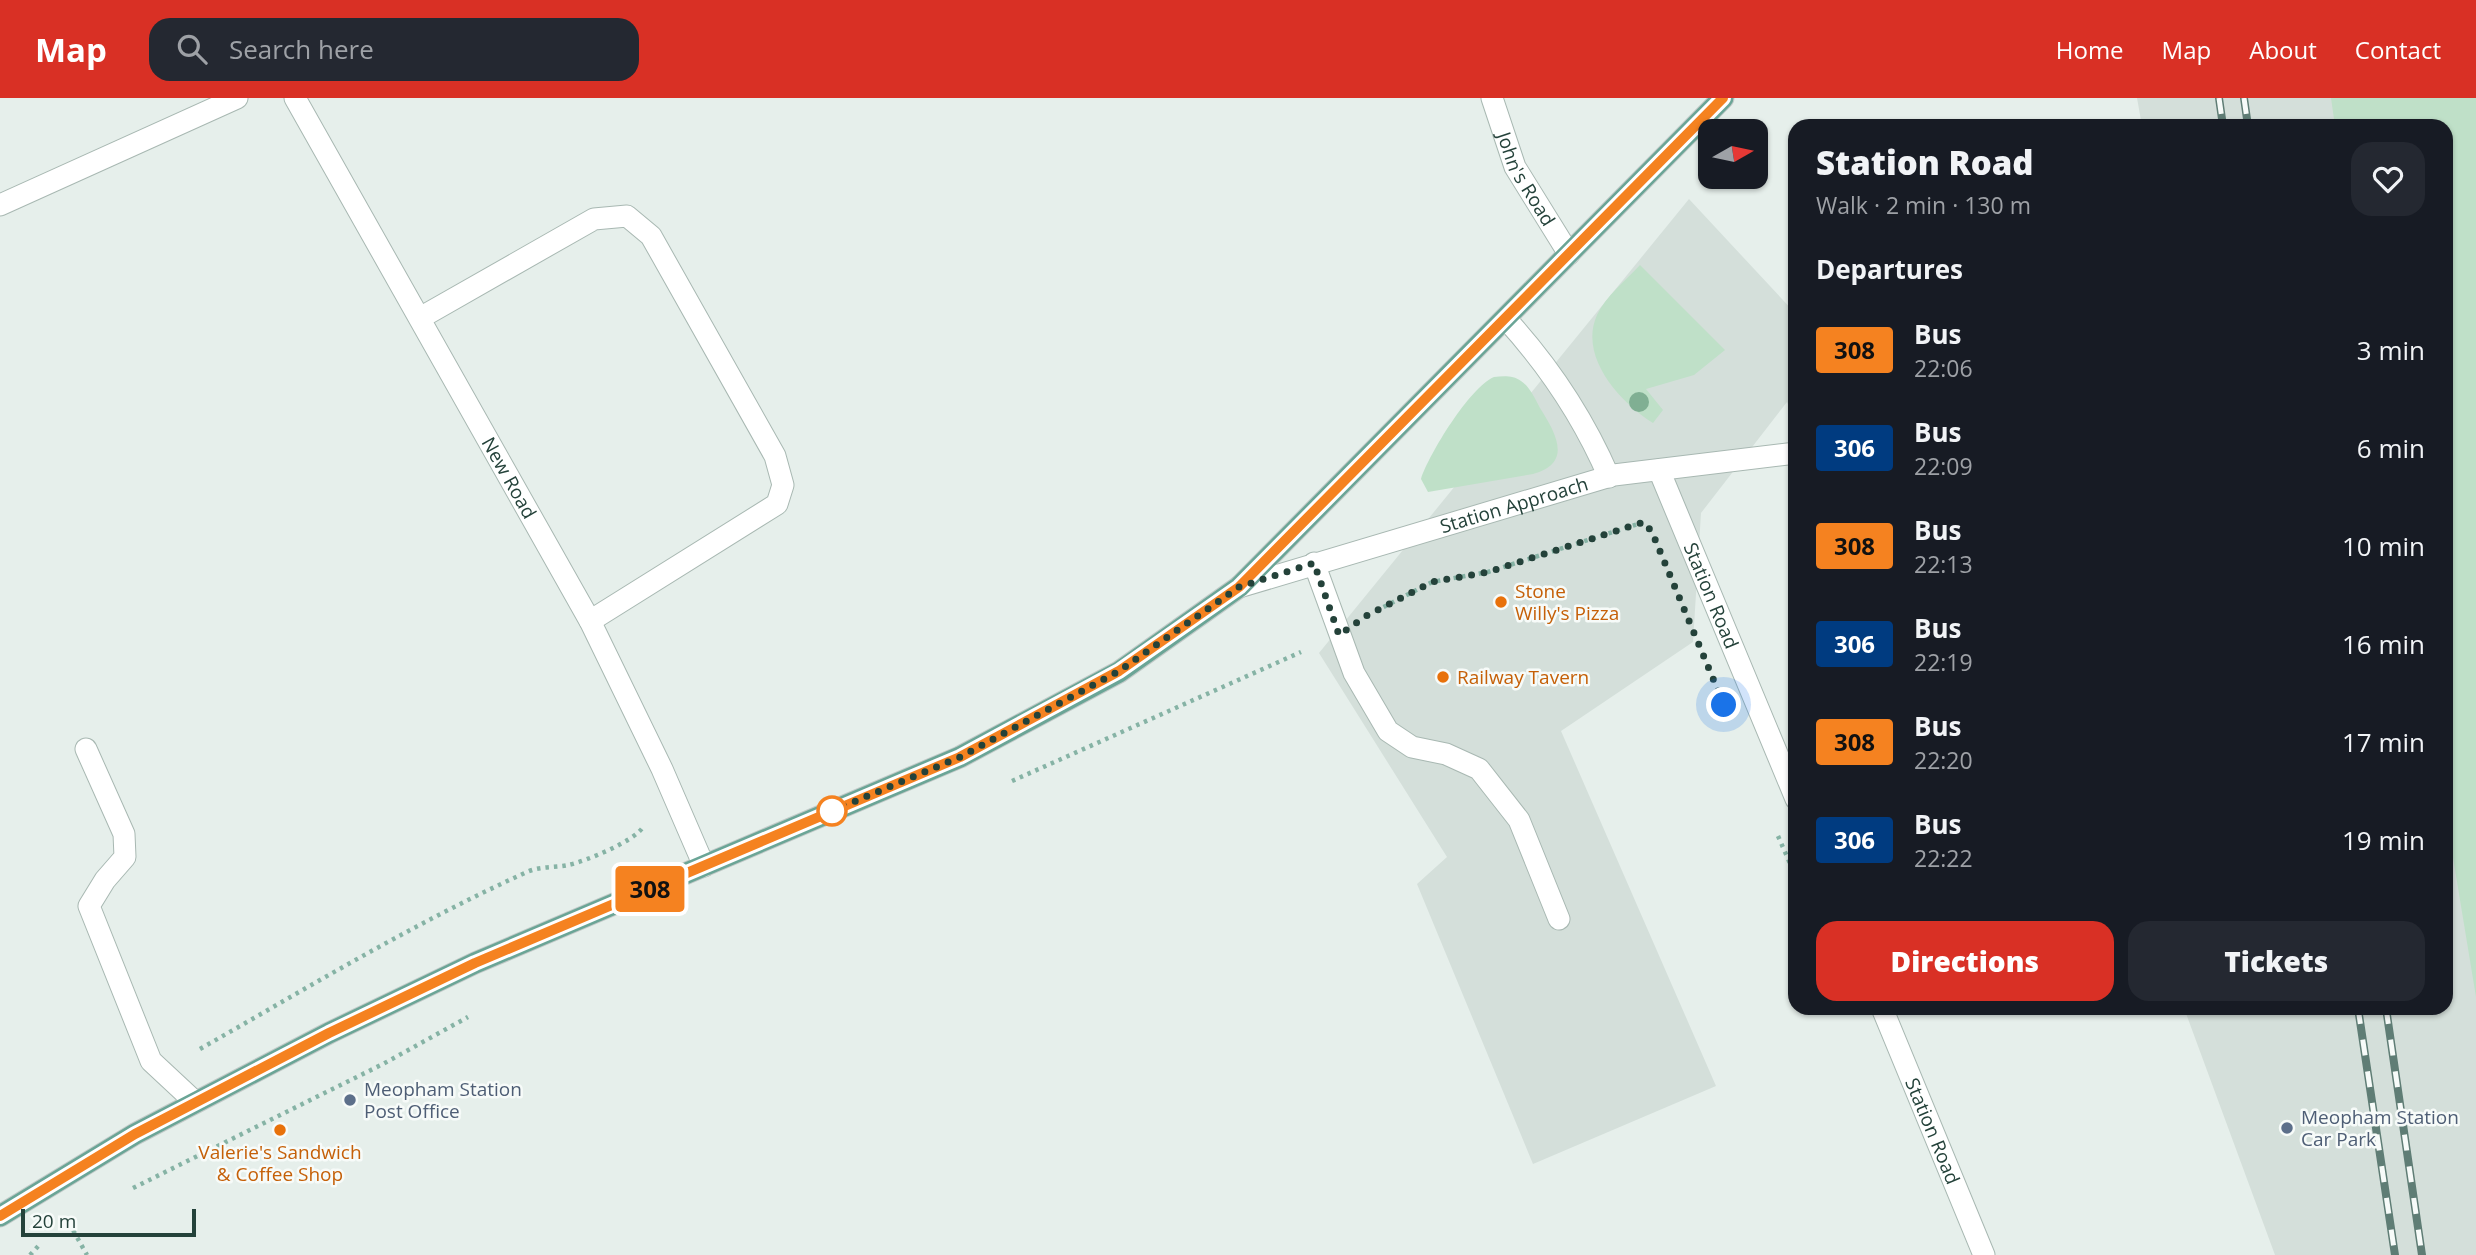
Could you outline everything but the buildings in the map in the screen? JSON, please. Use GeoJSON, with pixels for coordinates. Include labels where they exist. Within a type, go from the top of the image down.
{"type":"FeatureCollection","features":[{"type":"Feature","properties":{"kind":"main road"},"geometry":{"type":"LineString","coordinates":[[0,1216],[71,1172],[195,1102],[329,1033],[475,963],[960,757],[1119,671],[1239,587],[1723,98]]}},
{"type":"Feature","properties":{"kind":"street"},"geometry":{"type":"LineString","coordinates":[[0,205],[237,98]]}},
{"type":"Feature","properties":{"kind":"street","name":"New Road"},"geometry":{"type":"LineString","coordinates":[[295,98],[590,621],[662,769],[704,866]]}},
{"type":"Feature","properties":{"kind":"street","name":"John's Road"},"geometry":{"type":"LineString","coordinates":[[1492,98],[1515,167],[1569,254]]}},
{"type":"Feature","properties":{"kind":"street"},"geometry":{"type":"LineString","coordinates":[[420,318],[594,219],[627,216],[651,236],[775,456],[783,485],[777,504],[590,621]]}},
{"type":"Feature","properties":{"kind":"street"},"geometry":{"type":"LineString","coordinates":[[1506,319],[1541,358],[1591,438],[1609,477]]}},
{"type":"Feature","properties":{"kind":"street","name":"Station Approach"},"geometry":{"type":"LineString","coordinates":[[1239,587],[1609,477],[1788,454]]}},
{"type":"Feature","properties":{"kind":"street","name":"Station Road"},"geometry":{"type":"LineString","coordinates":[[1660,470],[1788,780]]}},
{"type":"Feature","properties":{"kind":"street"},"geometry":{"type":"LineString","coordinates":[[1314,563],[1354,673],[1388,731],[1412,747],[1446,754],[1479,769],[1519,820],[1559,919]]}},
{"type":"Feature","properties":{"kind":"street"},"geometry":{"type":"LineString","coordinates":[[86,749],[124,834],[125,845],[125,857],[105,880],[89,906],[151,1061],[195,1102]]}},
{"type":"Feature","properties":{"kind":"street","name":"Station Road"},"geometry":{"type":"LineString","coordinates":[[1885,1015],[1984,1255]]}},
{"type":"Feature","properties":{"kind":"path"},"geometry":{"type":"LineString","coordinates":[[998,786],[1339,635],[1366,616],[1432,582],[1488,572],[1646,523]]}},
{"type":"Feature","properties":{"kind":"path"},"geometry":{"type":"LineString","coordinates":[[162,1070],[423,923],[535,869],[586,859],[636,836],[646,818]]}},
{"type":"Feature","properties":{"kind":"path"},"geometry":{"type":"LineString","coordinates":[[1774,826],[1788,858]]}},
{"type":"Feature","properties":{"kind":"path"},"geometry":{"type":"LineString","coordinates":[[129,1190],[383,1064],[478,1012]]}},
{"type":"Feature","properties":{"kind":"path"},"geometry":{"type":"LineString","coordinates":[[77,1218],[69,1223],[87,1255]]}},
{"type":"Feature","properties":{"kind":"shaded area"},"geometry":{"type":"Polygon","coordinates":[[[2137,98],[2355,98],[2359,119],[2141,119],[2137,98]]]}},
{"type":"Feature","properties":{"kind":"shaded area"},"geometry":{"type":"Polygon","coordinates":[[[1689,199],[1788,305],[1788,404],[1787,402],[1701,513],[1693,642],[1561,731],[1716,1086],[1533,1164],[1417,884],[1447,857],[1319,653],[1689,199]]]}},
{"type":"Feature","properties":{"kind":"shaded area"},"geometry":{"type":"Polygon","coordinates":[[[2453,560],[2476,669],[2476,1255],[2275,1255],[2187,1015],[2453,1015],[2453,560]]]}},
{"type":"Feature","properties":{"kind":"green space"},"geometry":{"type":"Polygon","coordinates":[[[2331,98],[2476,98],[2476,997],[2453,857],[2453,119],[2334,119],[2331,98]]]}},
{"type":"Feature","properties":{"kind":"green space"},"geometry":{"type":"Polygon","coordinates":[[[1640,265],[1725,350],[1694,375],[1646,389],[1663,410],[1653,423],[1616,391],[1598,362],[1593,347],[1593,331],[1601,308],[1640,265]]]}},
{"type":"Feature","properties":{"kind":"green space"},"geometry":{"type":"Polygon","coordinates":[[[1494,377],[1518,379],[1530,390],[1551,427],[1558,446],[1554,462],[1546,469],[1533,474],[1428,492],[1421,479],[1441,438],[1462,407],[1484,383],[1494,377]]]}},
{"type":"Feature","properties":{"kind":"railway"},"geometry":{"type":"LineString","coordinates":[[2219,98],[2222,119]]}},
{"type":"Feature","properties":{"kind":"railway"},"geometry":{"type":"LineString","coordinates":[[2244,98],[2247,119]]}},
{"type":"Feature","properties":{"kind":"railway"},"geometry":{"type":"LineString","coordinates":[[2359,1015],[2395,1255]]}},
{"type":"Feature","properties":{"kind":"railway"},"geometry":{"type":"LineString","coordinates":[[2387,1015],[2422,1255]]}},
{"type":"Feature","properties":{"kind":"bus line","name":"308"},"geometry":{"type":"LineString","coordinates":[[0,1216],[135,1134],[329,1033],[475,963],[960,757],[1119,671],[1239,587],[1723,98]]}},
{"type":"Feature","properties":{"kind":"place","name":"Stone Willy's Pizza"},"geometry":{"type":"Point","coordinates":[1501,602]}},
{"type":"Feature","properties":{"kind":"place","name":"Railway Tavern"},"geometry":{"type":"Point","coordinates":[1443,677]}},
{"type":"Feature","properties":{"kind":"place","name":"Meopham Station Post Office"},"geometry":{"type":"Point","coordinates":[350,1100]}},
{"type":"Feature","properties":{"kind":"place","name":"Meopham Station Car Park"},"geometry":{"type":"Point","coordinates":[2287,1128]}},
{"type":"Feature","properties":{"kind":"place","name":"Valerie's Sandwich & Coffee Shop"},"geometry":{"type":"Point","coordinates":[280,1130]}},
{"type":"Feature","properties":{"kind":"route"},"geometry":{"type":"LineString","coordinates":[[832,811],[960,757],[1119,671],[1239,587],[1314,563],[1339,635],[1347,632],[1366,616],[1432,582],[1488,572],[1644,522],[1652,532],[1724,705]]}}]}
